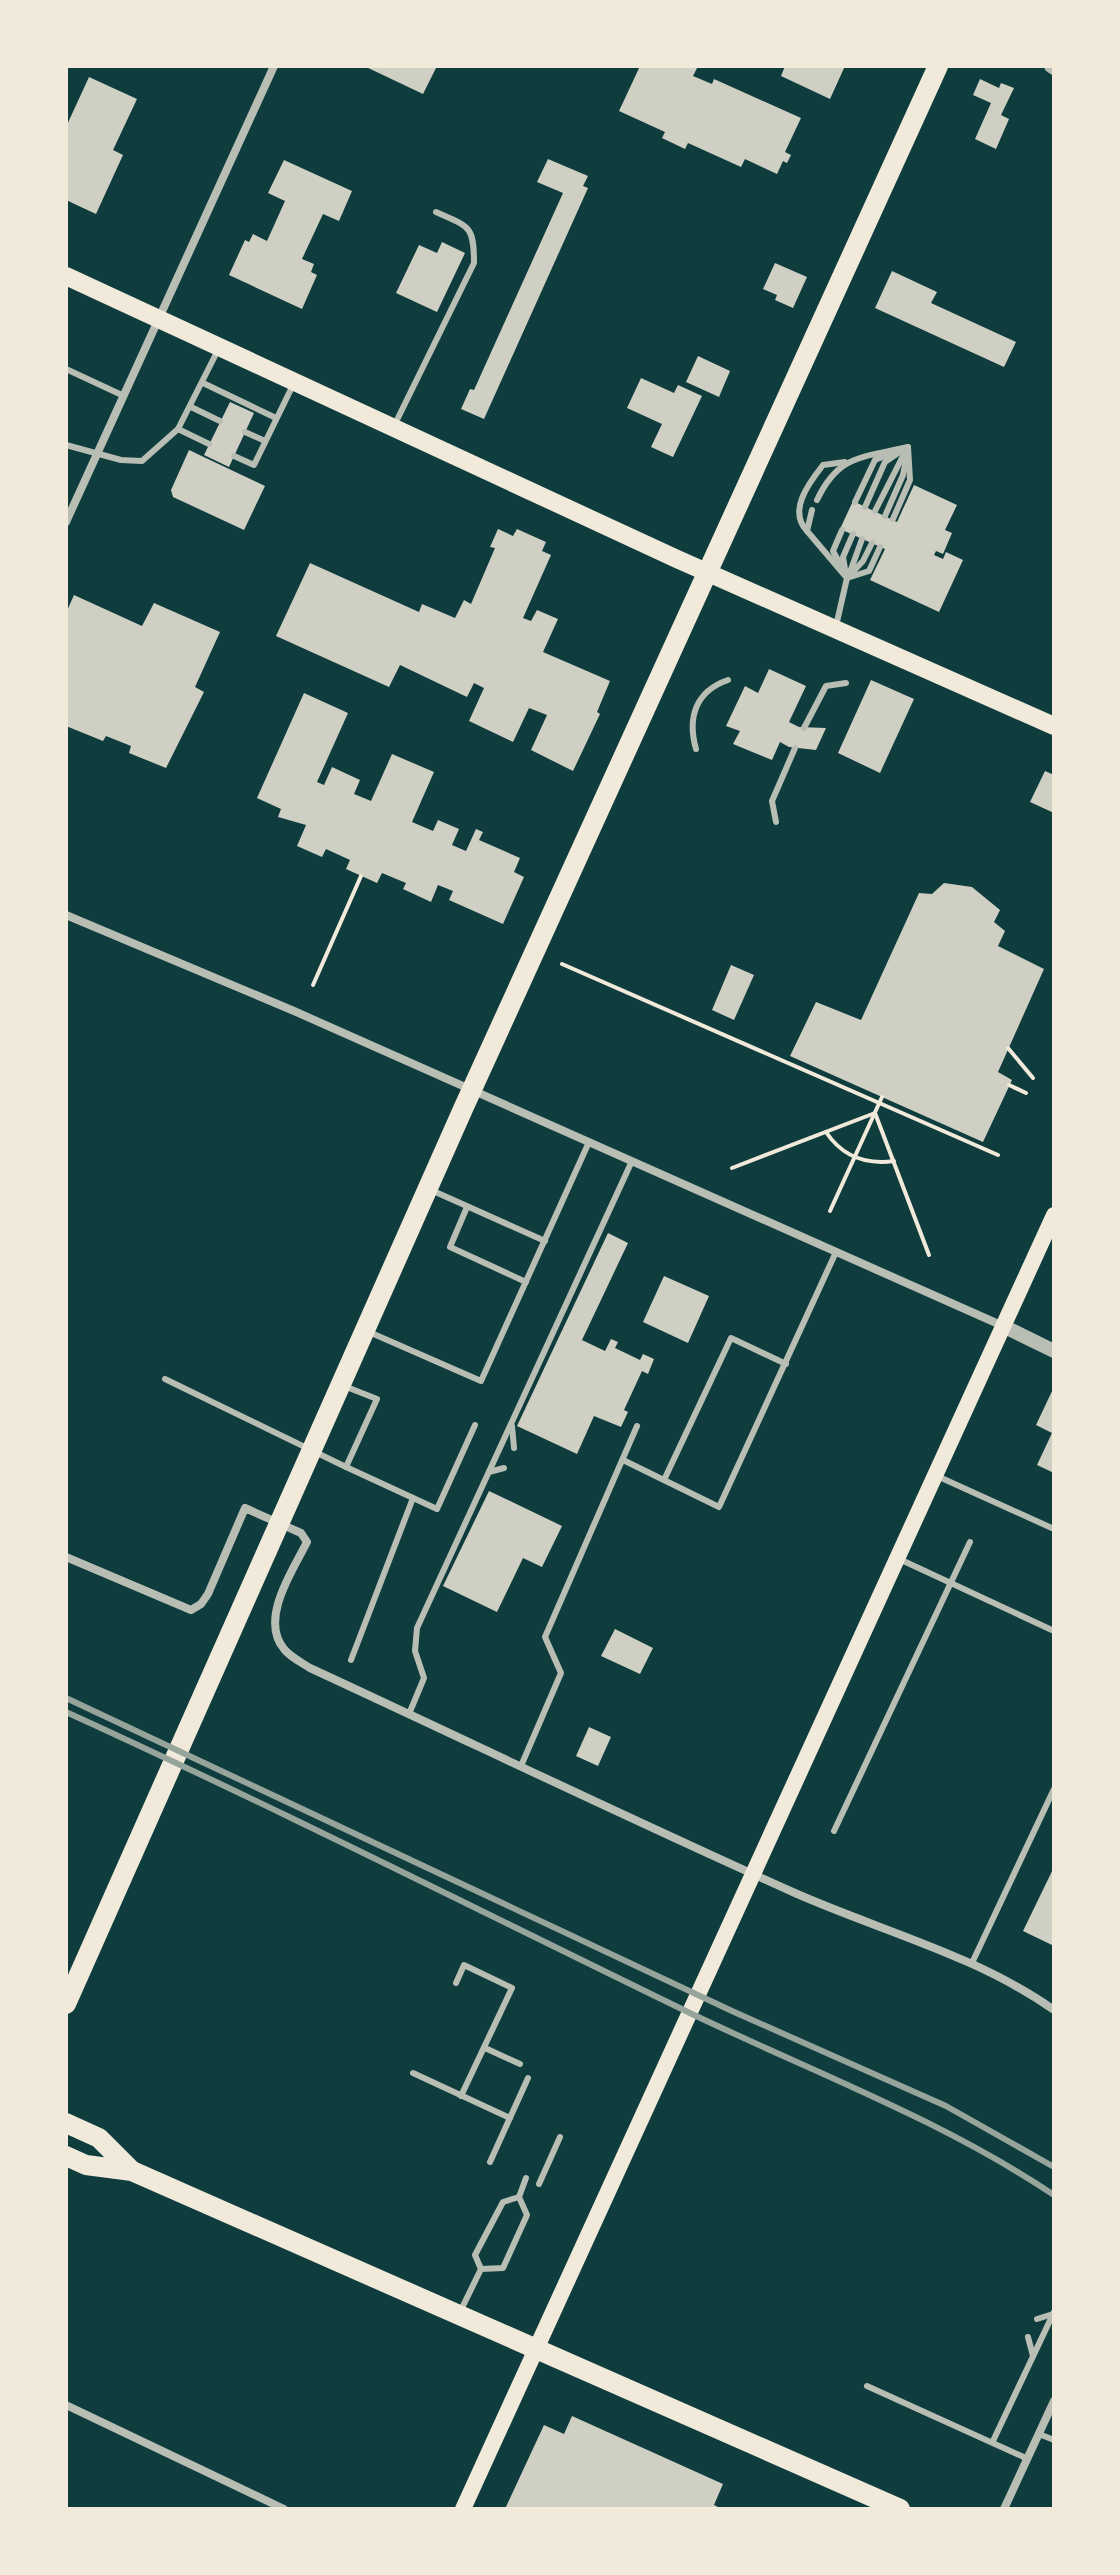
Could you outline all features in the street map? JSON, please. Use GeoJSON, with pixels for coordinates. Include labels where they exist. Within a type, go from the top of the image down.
{"type":"FeatureCollection","features":[{"type":"Feature","properties":{"kind":"highway"},"geometry":{"type":"LineString","coordinates":[[66,2004],[472,1090],[938,66]]}},
{"type":"Feature","properties":{"kind":"highway"},"geometry":{"type":"LineString","coordinates":[[66,2123],[99,2138],[132,2171]]}},
{"type":"Feature","properties":{"kind":"highway"},"geometry":{"type":"LineString","coordinates":[[66,2156],[86,2165],[132,2171],[900,2509]]}},
{"type":"Feature","properties":{"kind":"main road"},"geometry":{"type":"LineString","coordinates":[[66,276],[707,572],[1054,726]]}},
{"type":"Feature","properties":{"kind":"main road"},"geometry":{"type":"LineString","coordinates":[[463,2509],[1054,1215]]}},
{"type":"Feature","properties":{"kind":"street"},"geometry":{"type":"LineString","coordinates":[[66,520],[274,66]]}},
{"type":"Feature","properties":{"kind":"street"},"geometry":{"type":"LineString","coordinates":[[66,915],[472,1090],[1054,1351]]}},
{"type":"Feature","properties":{"kind":"street"},"geometry":{"type":"LineString","coordinates":[[66,1557],[191,1610],[201,1604],[208,1594],[245,1508],[279,1523],[306,1536],[307,1542],[276,1614],[275,1626],[281,1646],[310,1668],[838,1912],[972,1963],[1054,2010]]}},
{"type":"Feature","properties":{"kind":"street"},"geometry":{"type":"LineString","coordinates":[[1004,2509],[1054,2401]]}},
{"type":"Feature","properties":{"kind":"street"},"geometry":{"type":"LineString","coordinates":[[66,2405],[284,2509]]}},
{"type":"Feature","properties":{"kind":"lane"},"geometry":{"type":"LineString","coordinates":[[394,427],[474,263],[474,234],[468,227],[436,212]]}},
{"type":"Feature","properties":{"kind":"lane"},"geometry":{"type":"LineString","coordinates":[[68,445],[97,454],[142,461],[178,429],[220,346]]}},
{"type":"Feature","properties":{"kind":"lane"},"geometry":{"type":"LineString","coordinates":[[66,369],[124,396]]}},
{"type":"Feature","properties":{"kind":"lane"},"geometry":{"type":"LineString","coordinates":[[234,456],[254,465],[294,381]]}},
{"type":"Feature","properties":{"kind":"lane"},"geometry":{"type":"LineString","coordinates":[[203,383],[276,418]]}},
{"type":"Feature","properties":{"kind":"lane"},"geometry":{"type":"LineString","coordinates":[[191,407],[220,421]]}},
{"type":"Feature","properties":{"kind":"lane"},"geometry":{"type":"LineString","coordinates":[[178,429],[209,444]]}},
{"type":"Feature","properties":{"kind":"lane"},"geometry":{"type":"LineString","coordinates":[[245,432],[265,441]]}},
{"type":"Feature","properties":{"kind":"lane"},"geometry":{"type":"LineString","coordinates":[[847,578],[799,523],[798,512],[812,479],[823,465],[908,447]]}},
{"type":"Feature","properties":{"kind":"lane"},"geometry":{"type":"LineString","coordinates":[[855,502],[875,460],[908,447]]}},
{"type":"Feature","properties":{"kind":"lane"},"geometry":{"type":"LineString","coordinates":[[865,507],[885,462],[908,447]]}},
{"type":"Feature","properties":{"kind":"lane"},"geometry":{"type":"LineString","coordinates":[[875,511],[908,447]]}},
{"type":"Feature","properties":{"kind":"lane"},"geometry":{"type":"LineString","coordinates":[[885,516],[903,475],[908,447]]}},
{"type":"Feature","properties":{"kind":"lane"},"geometry":{"type":"LineString","coordinates":[[893,519],[910,480],[908,447]]}},
{"type":"Feature","properties":{"kind":"lane"},"geometry":{"type":"LineString","coordinates":[[817,500],[831,473],[845,462]]}},
{"type":"Feature","properties":{"kind":"lane"},"geometry":{"type":"LineString","coordinates":[[807,531],[812,510]]}},
{"type":"Feature","properties":{"kind":"lane"},"geometry":{"type":"LineString","coordinates":[[842,530],[833,551],[847,578]]}},
{"type":"Feature","properties":{"kind":"lane"},"geometry":{"type":"LineString","coordinates":[[847,578],[843,557],[853,534]]}},
{"type":"Feature","properties":{"kind":"lane"},"geometry":{"type":"LineString","coordinates":[[836,629],[847,578],[862,539]]}},
{"type":"Feature","properties":{"kind":"lane"},"geometry":{"type":"LineString","coordinates":[[847,578],[863,561],[872,543]]}},
{"type":"Feature","properties":{"kind":"lane"},"geometry":{"type":"LineString","coordinates":[[847,578],[869,571],[880,547]]}},
{"type":"Feature","properties":{"kind":"lane"},"geometry":{"type":"LineString","coordinates":[[696,749],[690,730],[696,708],[710,687],[728,680]]}},
{"type":"Feature","properties":{"kind":"lane"},"geometry":{"type":"LineString","coordinates":[[804,728],[826,686],[846,683]]}},
{"type":"Feature","properties":{"kind":"lane"},"geometry":{"type":"LineString","coordinates":[[776,822],[772,801],[795,748]]}},
{"type":"Feature","properties":{"kind":"lane"},"geometry":{"type":"LineString","coordinates":[[365,1330],[481,1381],[589,1142]]}},
{"type":"Feature","properties":{"kind":"lane"},"geometry":{"type":"LineString","coordinates":[[409,1714],[424,1678],[415,1651],[417,1628],[632,1161]]}},
{"type":"Feature","properties":{"kind":"lane"},"geometry":{"type":"LineString","coordinates":[[428,1189],[488,1220],[545,1241]]}},
{"type":"Feature","properties":{"kind":"lane"},"geometry":{"type":"LineString","coordinates":[[467,1207],[450,1247],[526,1282]]}},
{"type":"Feature","properties":{"kind":"lane"},"geometry":{"type":"LineString","coordinates":[[471,1257],[475,1247]]}},
{"type":"Feature","properties":{"kind":"lane"},"geometry":{"type":"LineString","coordinates":[[623,1460],[719,1507],[836,1252]]}},
{"type":"Feature","properties":{"kind":"lane"},"geometry":{"type":"LineString","coordinates":[[487,1264],[491,1254]]}},
{"type":"Feature","properties":{"kind":"lane"},"geometry":{"type":"LineString","coordinates":[[503,1271],[508,1262]]}},
{"type":"Feature","properties":{"kind":"lane"},"geometry":{"type":"LineString","coordinates":[[664,1480],[731,1338],[786,1364]]}},
{"type":"Feature","properties":{"kind":"lane"},"geometry":{"type":"LineString","coordinates":[[165,1379],[437,1509],[475,1425]]}},
{"type":"Feature","properties":{"kind":"lane"},"geometry":{"type":"LineString","coordinates":[[341,1384],[377,1399],[346,1467]]}},
{"type":"Feature","properties":{"kind":"lane"},"geometry":{"type":"LineString","coordinates":[[512,1422],[514,1448]]}},
{"type":"Feature","properties":{"kind":"lane"},"geometry":{"type":"LineString","coordinates":[[521,1766],[561,1673],[545,1637],[637,1426]]}},
{"type":"Feature","properties":{"kind":"lane"},"geometry":{"type":"LineString","coordinates":[[489,1472],[504,1468]]}},
{"type":"Feature","properties":{"kind":"lane"},"geometry":{"type":"LineString","coordinates":[[935,1475],[1054,1529]]}},
{"type":"Feature","properties":{"kind":"lane"},"geometry":{"type":"LineString","coordinates":[[351,1660],[413,1498]]}},
{"type":"Feature","properties":{"kind":"lane"},"geometry":{"type":"LineString","coordinates":[[834,1831],[970,1542]]}},
{"type":"Feature","properties":{"kind":"lane"},"geometry":{"type":"LineString","coordinates":[[897,1558],[1054,1631]]}},
{"type":"Feature","properties":{"kind":"lane"},"geometry":{"type":"LineString","coordinates":[[972,1963],[1054,1789]]}},
{"type":"Feature","properties":{"kind":"lane"},"geometry":{"type":"LineString","coordinates":[[456,1983],[464,1965],[512,1988],[461,2096]]}},
{"type":"Feature","properties":{"kind":"lane"},"geometry":{"type":"LineString","coordinates":[[485,2048],[520,2064]]}},
{"type":"Feature","properties":{"kind":"lane"},"geometry":{"type":"LineString","coordinates":[[413,2073],[510,2118]]}},
{"type":"Feature","properties":{"kind":"lane"},"geometry":{"type":"LineString","coordinates":[[490,2162],[528,2078]]}},
{"type":"Feature","properties":{"kind":"lane"},"geometry":{"type":"LineString","coordinates":[[539,2184],[560,2137]]}},
{"type":"Feature","properties":{"kind":"lane"},"geometry":{"type":"LineString","coordinates":[[481,2269],[503,2268],[527,2215],[519,2197],[526,2178]]}},
{"type":"Feature","properties":{"kind":"lane"},"geometry":{"type":"LineString","coordinates":[[459,2315],[481,2269],[475,2255],[482,2241],[503,2202],[519,2197]]}},
{"type":"Feature","properties":{"kind":"lane"},"geometry":{"type":"LineString","coordinates":[[1037,2319],[1054,2313]]}},
{"type":"Feature","properties":{"kind":"lane"},"geometry":{"type":"LineString","coordinates":[[993,2441],[1054,2313]]}},
{"type":"Feature","properties":{"kind":"lane"},"geometry":{"type":"LineString","coordinates":[[1028,2337],[1033,2356]]}},
{"type":"Feature","properties":{"kind":"lane"},"geometry":{"type":"LineString","coordinates":[[867,2386],[1028,2459]]}},
{"type":"Feature","properties":{"kind":"lane"},"geometry":{"type":"LineString","coordinates":[[1039,2434],[1054,2440]]}},
{"type":"Feature","properties":{"kind":"path"},"geometry":{"type":"LineString","coordinates":[[313,985],[361,876]]}},
{"type":"Feature","properties":{"kind":"path"},"geometry":{"type":"LineString","coordinates":[[562,964],[881,1100],[998,1155]]}},
{"type":"Feature","properties":{"kind":"path"},"geometry":{"type":"LineString","coordinates":[[1008,1048],[1033,1078]]}},
{"type":"Feature","properties":{"kind":"path"},"geometry":{"type":"LineString","coordinates":[[1009,1085],[1026,1093]]}},
{"type":"Feature","properties":{"kind":"path"},"geometry":{"type":"LineString","coordinates":[[830,1211],[881,1100]]}},
{"type":"Feature","properties":{"kind":"path"},"geometry":{"type":"LineString","coordinates":[[732,1168],[875,1113]]}},
{"type":"Feature","properties":{"kind":"path"},"geometry":{"type":"LineString","coordinates":[[875,1113],[929,1255]]}},
{"type":"Feature","properties":{"kind":"path"},"geometry":{"type":"LineString","coordinates":[[826,1132],[841,1150],[855,1157],[874,1163],[894,1161]]}},
{"type":"Feature","properties":{"kind":"building"},"geometry":{"type":"Polygon","coordinates":[[[364,66],[437,66],[423,94],[364,66]]]}},
{"type":"Feature","properties":{"kind":"building"},"geometry":{"type":"Polygon","coordinates":[[[640,66],[698,66],[693,76],[712,84],[714,79],[801,118],[785,152],[791,155],[787,163],[783,161],[777,174],[745,159],[741,167],[688,143],[685,149],[662,138],[665,132],[619,111],[640,66]]]}},
{"type":"Feature","properties":{"kind":"building"},"geometry":{"type":"Polygon","coordinates":[[[785,66],[845,66],[830,99],[781,76],[785,66]]]}},
{"type":"Feature","properties":{"kind":"building"},"geometry":{"type":"Polygon","coordinates":[[[89,77],[137,99],[113,150],[123,155],[96,214],[66,200],[66,127],[89,77]]]}},
{"type":"Feature","properties":{"kind":"building"},"geometry":{"type":"Polygon","coordinates":[[[980,79],[999,88],[1001,83],[1014,88],[1001,115],[1009,119],[996,149],[975,139],[991,103],[973,95],[980,79]]]}},
{"type":"Feature","properties":{"kind":"building"},"geometry":{"type":"Polygon","coordinates":[[[548,159],[588,176],[583,186],[588,188],[484,419],[461,409],[470,389],[474,390],[563,193],[537,182],[548,159]]]}},
{"type":"Feature","properties":{"kind":"building"},"geometry":{"type":"Polygon","coordinates":[[[284,160],[352,191],[339,221],[323,214],[302,259],[314,264],[311,272],[317,275],[302,309],[229,275],[245,240],[249,242],[253,234],[267,241],[285,201],[268,193],[284,160]]]}},
{"type":"Feature","properties":{"kind":"building"},"geometry":{"type":"Polygon","coordinates":[[[442,242],[465,253],[437,312],[396,293],[419,245],[437,253],[442,242]]]}},
{"type":"Feature","properties":{"kind":"building"},"geometry":{"type":"Polygon","coordinates":[[[775,263],[807,277],[793,308],[775,300],[777,295],[763,289],[775,263]]]}},
{"type":"Feature","properties":{"kind":"building"},"geometry":{"type":"Polygon","coordinates":[[[892,271],[937,292],[931,303],[1016,342],[1004,367],[875,308],[892,271]]]}},
{"type":"Feature","properties":{"kind":"building"},"geometry":{"type":"Polygon","coordinates":[[[698,356],[730,371],[719,397],[686,382],[698,356]]]}},
{"type":"Feature","properties":{"kind":"building"},"geometry":{"type":"Polygon","coordinates":[[[641,378],[674,393],[678,385],[702,396],[673,457],[651,447],[662,424],[627,408],[641,378]]]}},
{"type":"Feature","properties":{"kind":"building"},"geometry":{"type":"Polygon","coordinates":[[[230,402],[254,413],[229,467],[204,455],[230,402]]]}},
{"type":"Feature","properties":{"kind":"building"},"geometry":{"type":"Polygon","coordinates":[[[189,450],[265,486],[244,530],[173,497],[171,490],[189,450]]]}},
{"type":"Feature","properties":{"kind":"building"},"geometry":{"type":"Polygon","coordinates":[[[914,485],[957,505],[945,530],[952,533],[943,554],[936,551],[934,555],[943,559],[946,552],[963,560],[939,612],[870,580],[885,549],[840,529],[853,501],[897,522],[914,485]]]}},
{"type":"Feature","properties":{"kind":"building"},"geometry":{"type":"Polygon","coordinates":[[[498,529],[513,536],[517,529],[546,542],[542,551],[551,555],[523,618],[531,621],[537,610],[558,619],[543,652],[610,681],[597,712],[600,714],[573,771],[531,750],[547,715],[529,708],[513,742],[469,721],[484,688],[474,683],[467,697],[400,665],[389,687],[276,636],[310,563],[419,612],[422,604],[455,618],[464,600],[471,604],[495,548],[490,547],[498,529]]]}},
{"type":"Feature","properties":{"kind":"building"},"geometry":{"type":"Polygon","coordinates":[[[74,595],[142,626],[154,603],[220,632],[195,687],[204,692],[166,768],[129,753],[131,746],[106,736],[103,741],[66,726],[66,613],[74,595]]]}},
{"type":"Feature","properties":{"kind":"building"},"geometry":{"type":"Polygon","coordinates":[[[769,669],[806,686],[789,722],[799,727],[826,728],[816,750],[789,747],[780,742],[772,760],[733,744],[740,731],[726,726],[745,686],[758,693],[769,669]]]}},
{"type":"Feature","properties":{"kind":"building"},"geometry":{"type":"Polygon","coordinates":[[[871,680],[914,699],[880,773],[838,753],[871,680]]]}},
{"type":"Feature","properties":{"kind":"building"},"geometry":{"type":"Polygon","coordinates":[[[304,693],[348,713],[317,782],[324,785],[332,767],[360,780],[354,794],[371,801],[392,754],[434,772],[412,822],[433,831],[438,820],[459,829],[452,845],[466,851],[476,829],[483,832],[479,840],[520,858],[514,872],[524,877],[503,924],[449,900],[453,891],[438,885],[431,902],[403,889],[406,883],[382,873],[377,883],[346,869],[350,860],[326,849],[322,857],[297,846],[306,825],[278,817],[281,809],[257,798],[304,693]]]}},
{"type":"Feature","properties":{"kind":"building"},"geometry":{"type":"Polygon","coordinates":[[[1045,771],[1054,775],[1054,813],[1030,802],[1045,771]]]}},
{"type":"Feature","properties":{"kind":"building"},"geometry":{"type":"Polygon","coordinates":[[[944,883],[972,887],[1000,910],[994,922],[1005,931],[998,946],[1044,969],[998,1072],[1012,1080],[983,1142],[790,1056],[816,1002],[861,1020],[919,893],[932,894],[944,883]]]}},
{"type":"Feature","properties":{"kind":"building"},"geometry":{"type":"Polygon","coordinates":[[[731,965],[754,975],[734,1020],[712,1010],[731,965]]]}},
{"type":"Feature","properties":{"kind":"building"},"geometry":{"type":"Polygon","coordinates":[[[608,1233],[628,1243],[582,1340],[605,1351],[611,1339],[618,1342],[615,1348],[640,1360],[643,1354],[654,1359],[648,1374],[642,1371],[624,1410],[628,1412],[621,1427],[594,1416],[577,1454],[517,1426],[608,1233]]]}},
{"type":"Feature","properties":{"kind":"building"},"geometry":{"type":"Polygon","coordinates":[[[664,1276],[709,1296],[688,1343],[643,1322],[664,1276]]]}},
{"type":"Feature","properties":{"kind":"building"},"geometry":{"type":"Polygon","coordinates":[[[1054,1387],[1054,1473],[1037,1465],[1052,1433],[1036,1425],[1054,1387]]]}},
{"type":"Feature","properties":{"kind":"building"},"geometry":{"type":"Polygon","coordinates":[[[489,1491],[562,1526],[542,1567],[523,1558],[497,1612],[443,1586],[489,1491]]]}},
{"type":"Feature","properties":{"kind":"building"},"geometry":{"type":"Polygon","coordinates":[[[615,1629],[653,1648],[640,1674],[601,1656],[615,1629]]]}},
{"type":"Feature","properties":{"kind":"building"},"geometry":{"type":"Polygon","coordinates":[[[589,1727],[611,1737],[598,1766],[576,1756],[589,1727]]]}},
{"type":"Feature","properties":{"kind":"building"},"geometry":{"type":"Polygon","coordinates":[[[1054,1867],[1054,1946],[1023,1931],[1054,1867]]]}},
{"type":"Feature","properties":{"kind":"building"},"geometry":{"type":"Polygon","coordinates":[[[572,2416],[723,2484],[714,2505],[722,2509],[505,2509],[544,2425],[564,2434],[572,2416]]]}},
{"type":"Feature","properties":{"kind":"railway"},"geometry":{"type":"LineString","coordinates":[[66,1698],[732,2011],[946,2106],[1054,2167]]}},
{"type":"Feature","properties":{"kind":"railway"},"geometry":{"type":"LineString","coordinates":[[66,1712],[302,1823],[692,2014],[922,2120],[1054,2195]]}}]}
